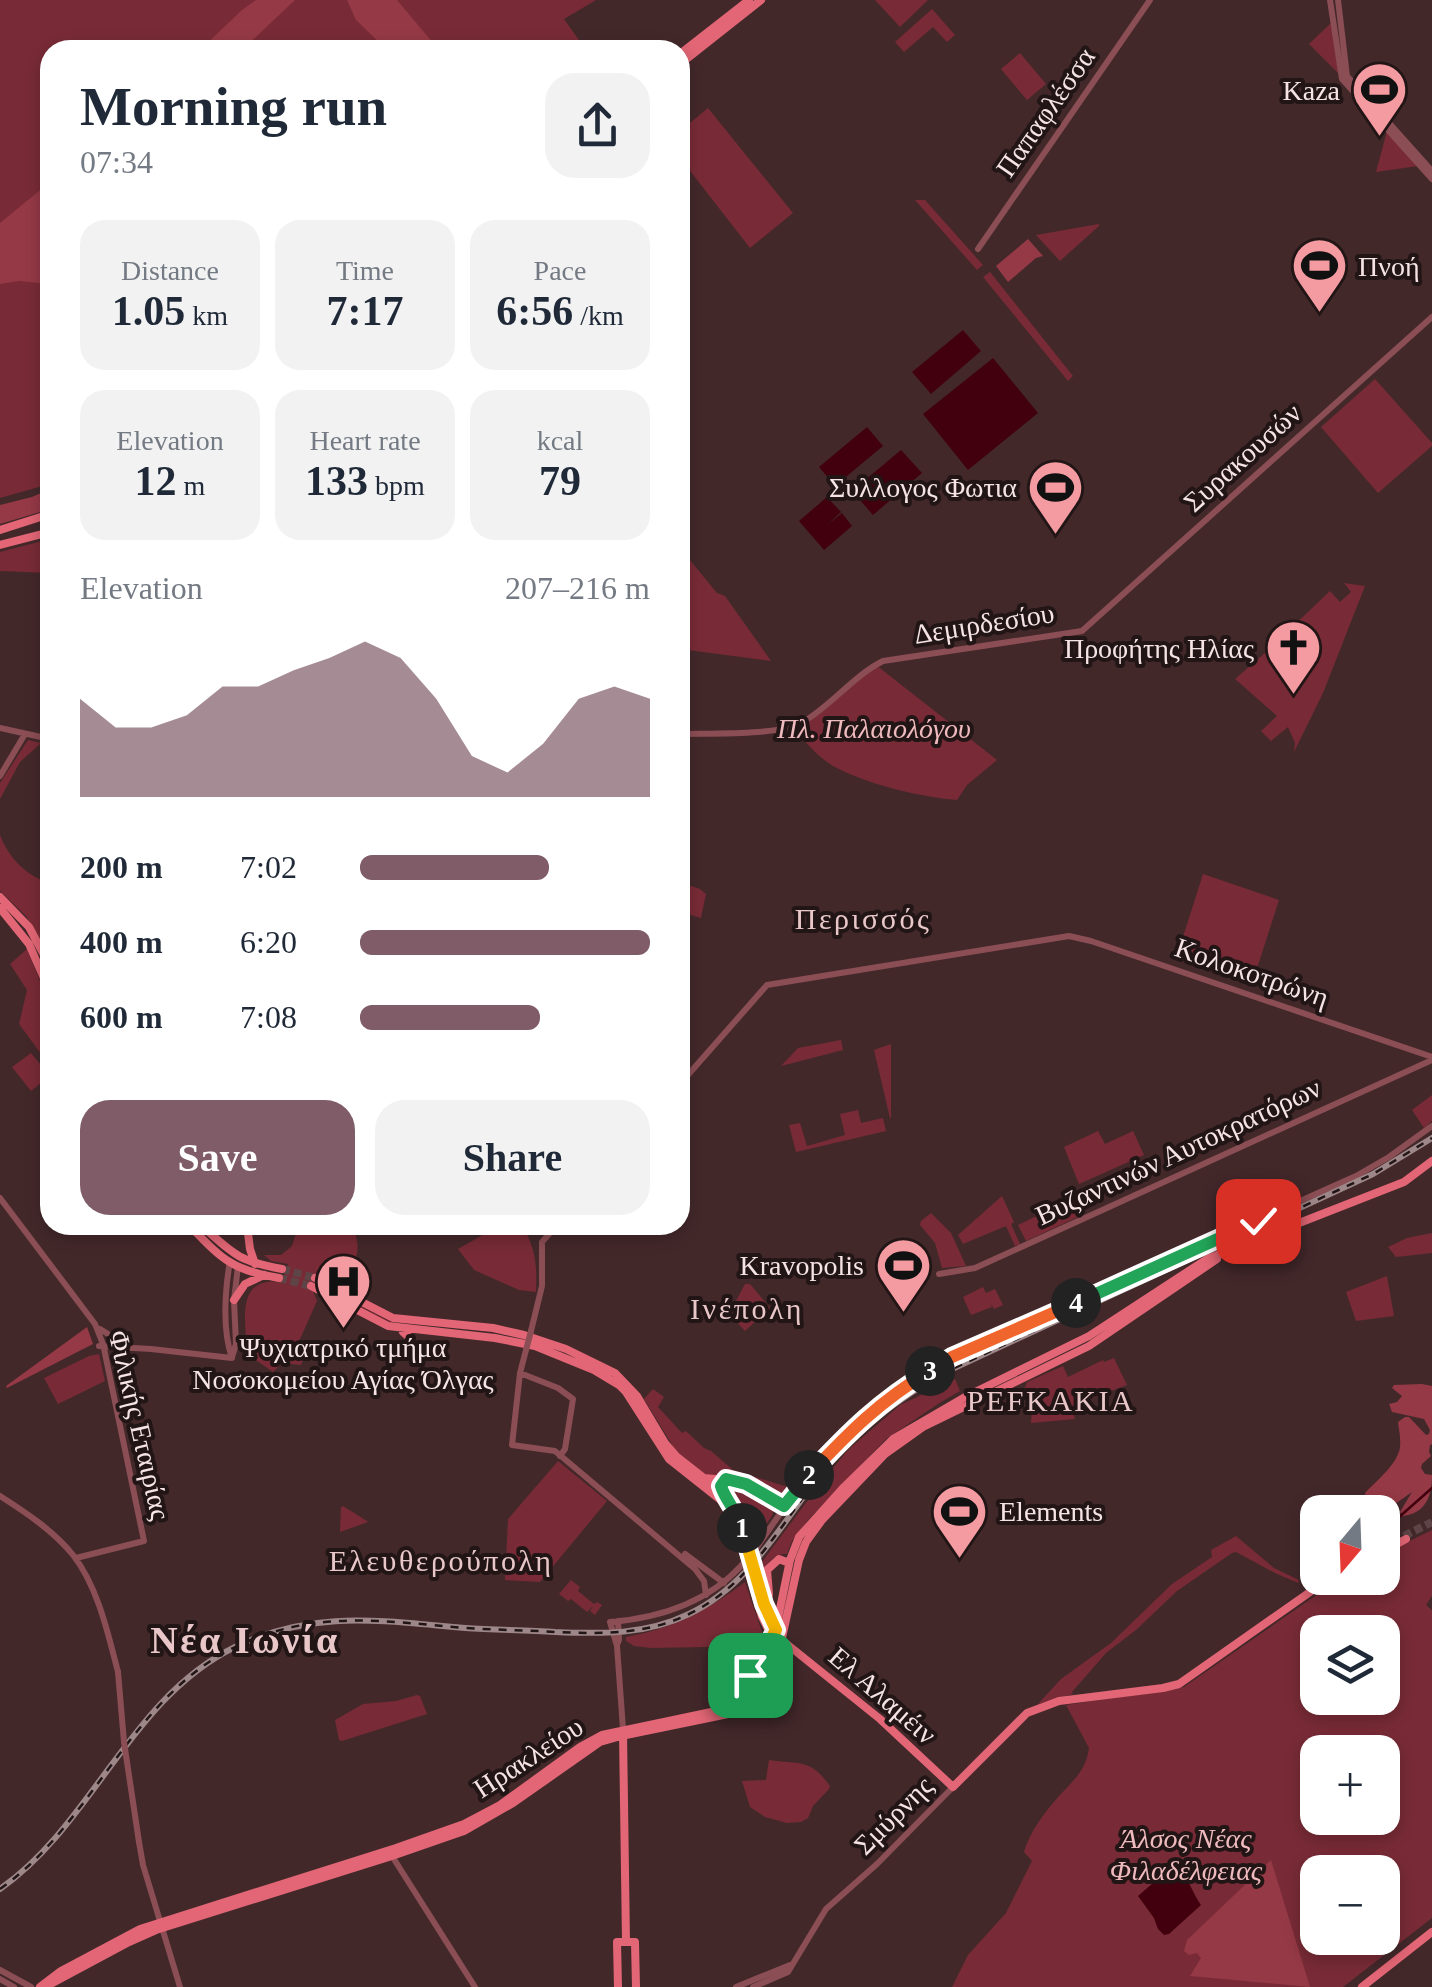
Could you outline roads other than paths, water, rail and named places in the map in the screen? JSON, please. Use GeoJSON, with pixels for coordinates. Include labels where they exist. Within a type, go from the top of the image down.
{"type":"FeatureCollection","features":[{"type":"Feature","properties":{"kind":"main road"},"geometry":{"type":"LineString","coordinates":[[690,46],[749,0]]}},
{"type":"Feature","properties":{"kind":"main road"},"geometry":{"type":"LineString","coordinates":[[690,56],[761,0]]}},
{"type":"Feature","properties":{"kind":"main road"},"geometry":{"type":"LineString","coordinates":[[0,530],[40,517]]}},
{"type":"Feature","properties":{"kind":"main road"},"geometry":{"type":"LineString","coordinates":[[0,545],[40,535]]}},
{"type":"Feature","properties":{"kind":"main road"},"geometry":{"type":"LineString","coordinates":[[0,896],[29,927],[40,947]]}},
{"type":"Feature","properties":{"kind":"main road"},"geometry":{"type":"LineString","coordinates":[[0,908],[29,944],[40,969]]}},
{"type":"Feature","properties":{"kind":"main road","name":"Ηρακλείου"},"geometry":{"type":"LineString","coordinates":[[777,1634],[789,1563],[797,1541],[888,1443],[945,1408],[1089,1336],[1194,1266],[1404,1182],[1432,1161]]}},
{"type":"Feature","properties":{"kind":"main road"},"geometry":{"type":"LineString","coordinates":[[201,1235],[235,1261],[264,1275]]}},
{"type":"Feature","properties":{"kind":"main road"},"geometry":{"type":"LineString","coordinates":[[210,1235],[235,1261],[280,1273],[264,1275],[246,1284],[234,1300]]}},
{"type":"Feature","properties":{"kind":"main road"},"geometry":{"type":"LineString","coordinates":[[248,1235],[255,1264]]}},
{"type":"Feature","properties":{"kind":"main road","name":"Ηρακλείου"},"geometry":{"type":"LineString","coordinates":[[161,1925],[464,1824],[500,1804],[591,1740],[728,1714],[738,1704],[777,1634],[809,1536],[877,1461],[923,1426],[1089,1346],[1225,1253]]}},
{"type":"Feature","properties":{"kind":"main road"},"geometry":{"type":"LineString","coordinates":[[726,1497],[671,1450],[642,1402],[622,1379],[590,1360],[548,1342],[493,1328],[400,1320],[313,1282],[378,1322],[399,1329],[535,1346],[619,1385],[669,1460],[728,1510],[762,1617],[777,1634]]}},
{"type":"Feature","properties":{"kind":"main road"},"geometry":{"type":"LineString","coordinates":[[399,1329],[411,1339],[411,1352]]}},
{"type":"Feature","properties":{"kind":"main road"},"geometry":{"type":"LineString","coordinates":[[1021,1360],[1034,1363]]}},
{"type":"Feature","properties":{"kind":"main road"},"geometry":{"type":"LineString","coordinates":[[997,1390],[1010,1391],[1018,1403]]}},
{"type":"Feature","properties":{"kind":"main road"},"geometry":{"type":"LineString","coordinates":[[704,1478],[746,1484],[784,1506]]}},
{"type":"Feature","properties":{"kind":"main road"},"geometry":{"type":"LineString","coordinates":[[726,1479],[721,1486],[740,1519],[777,1634]]}},
{"type":"Feature","properties":{"kind":"main road"},"geometry":{"type":"LineString","coordinates":[[1400,1541],[1405,1538]]}},
{"type":"Feature","properties":{"kind":"main road"},"geometry":{"type":"LineString","coordinates":[[766,1607],[767,1570],[779,1559],[789,1563]]}},
{"type":"Feature","properties":{"kind":"main road","name":"Σμύρνης"},"geometry":{"type":"LineString","coordinates":[[953,1787],[1027,1713],[1057,1702],[1183,1682],[1308,1595]]}},
{"type":"Feature","properties":{"kind":"main road","name":"Ελ Αλαμέιν"},"geometry":{"type":"LineString","coordinates":[[777,1634],[886,1724],[953,1787]]}},
{"type":"Feature","properties":{"kind":"main road"},"geometry":{"type":"LineString","coordinates":[[618,1987],[626,1942],[623,1732]]}},
{"type":"Feature","properties":{"kind":"main road","name":"Ηρακλείου"},"geometry":{"type":"LineString","coordinates":[[42,1987],[61,1970],[126,1935],[392,1856],[464,1830],[485,1820],[593,1746],[623,1732]]}},
{"type":"Feature","properties":{"kind":"main road"},"geometry":{"type":"LineString","coordinates":[[1362,1987],[1432,1932]]}},
{"type":"Feature","properties":{"kind":"main road"},"geometry":{"type":"LineString","coordinates":[[626,1942],[636,1987]]}},
{"type":"Feature","properties":{"kind":"street","name":"Παπαφλέσσα"},"geometry":{"type":"LineString","coordinates":[[978,249],[1150,0]]}},
{"type":"Feature","properties":{"kind":"street"},"geometry":{"type":"LineString","coordinates":[[1330,0],[1342,79],[1429,167]]}},
{"type":"Feature","properties":{"kind":"street"},"geometry":{"type":"LineString","coordinates":[[1338,0],[1348,76],[1429,167],[1432,179]]}},
{"type":"Feature","properties":{"kind":"street","name":"Συρακουσών"},"geometry":{"type":"LineString","coordinates":[[1082,631],[1432,317]]}},
{"type":"Feature","properties":{"kind":"street","name":"Δεμιρδεσίου"},"geometry":{"type":"LineString","coordinates":[[690,733],[793,727],[866,672],[893,659],[1082,631]]}},
{"type":"Feature","properties":{"kind":"street"},"geometry":{"type":"LineString","coordinates":[[0,728],[40,738]]}},
{"type":"Feature","properties":{"kind":"street"},"geometry":{"type":"LineString","coordinates":[[0,776],[26,734]]}},
{"type":"Feature","properties":{"kind":"street","name":"Κολοκοτρώνη"},"geometry":{"type":"LineString","coordinates":[[690,1072],[767,984],[1056,938],[1080,938],[1430,1057]]}},
{"type":"Feature","properties":{"kind":"street","name":"Βυζαντινών Αυτοκρατόρων"},"geometry":{"type":"LineString","coordinates":[[939,1274],[977,1268],[1430,1057]]}},
{"type":"Feature","properties":{"kind":"street"},"geometry":{"type":"LineString","coordinates":[[623,1732],[619,1640],[614,1622],[662,1614],[720,1586],[742,1565],[811,1473],[843,1438],[888,1399],[952,1357],[1356,1176],[1432,1126]]}},
{"type":"Feature","properties":{"kind":"street"},"geometry":{"type":"LineString","coordinates":[[0,1198],[93,1322],[107,1336],[137,1348]]}},
{"type":"Feature","properties":{"kind":"street"},"geometry":{"type":"LineString","coordinates":[[548,1235],[542,1242],[542,1286],[520,1373],[512,1445],[560,1452],[720,1586]]}},
{"type":"Feature","properties":{"kind":"street"},"geometry":{"type":"LineString","coordinates":[[232,1358],[236,1344],[235,1261]]}},
{"type":"Feature","properties":{"kind":"street"},"geometry":{"type":"LineString","coordinates":[[232,1358],[227,1318],[235,1261]]}},
{"type":"Feature","properties":{"kind":"street","name":"Φιλικής Εταιρίας"},"geometry":{"type":"LineString","coordinates":[[91,1555],[144,1542],[93,1322]]}},
{"type":"Feature","properties":{"kind":"street"},"geometry":{"type":"LineString","coordinates":[[101,1346],[124,1344]]}},
{"type":"Feature","properties":{"kind":"street"},"geometry":{"type":"LineString","coordinates":[[101,1346],[232,1358]]}},
{"type":"Feature","properties":{"kind":"street"},"geometry":{"type":"LineString","coordinates":[[520,1373],[558,1388],[572,1399],[560,1452]]}},
{"type":"Feature","properties":{"kind":"street"},"geometry":{"type":"LineString","coordinates":[[0,1496],[64,1544],[91,1555]]}},
{"type":"Feature","properties":{"kind":"street"},"geometry":{"type":"LineString","coordinates":[[64,1544],[76,1558],[96,1598],[118,1672],[143,1866],[180,1987]]}},
{"type":"Feature","properties":{"kind":"street"},"geometry":{"type":"LineString","coordinates":[[668,1544],[702,1576],[706,1594]]}},
{"type":"Feature","properties":{"kind":"street"},"geometry":{"type":"LineString","coordinates":[[76,1558],[91,1555]]}},
{"type":"Feature","properties":{"kind":"street","name":"Σμύρνης"},"geometry":{"type":"LineString","coordinates":[[791,1964],[826,1909],[953,1787]]}},
{"type":"Feature","properties":{"kind":"street"},"geometry":{"type":"LineString","coordinates":[[392,1856],[476,1987]]}},
{"type":"Feature","properties":{"kind":"street"},"geometry":{"type":"LineString","coordinates":[[736,1987],[791,1964]]}},
{"type":"Feature","properties":{"kind":"street"},"geometry":{"type":"LineString","coordinates":[[753,1987],[785,1974],[791,1964]]}},
{"type":"Feature","properties":{"kind":"street"},"geometry":{"type":"LineString","coordinates":[[0,1970],[31,1987]]}},
{"type":"Feature","properties":{"kind":"street"},"geometry":{"type":"LineString","coordinates":[[0,1979],[14,1987]]}},
{"type":"Feature","properties":{"kind":"waterway"},"geometry":{"type":"LineString","coordinates":[[1400,1516],[1432,1488]]}},
{"type":"Feature","properties":{"kind":"tunnel"},"geometry":{"type":"LineString","coordinates":[[282,1269],[315,1278]]}},
{"type":"Feature","properties":{"kind":"tunnel"},"geometry":{"type":"LineString","coordinates":[[279,1278],[311,1286]]}},
{"type":"Feature","properties":{"kind":"tunnel"},"geometry":{"type":"LineString","coordinates":[[1404,1536],[1432,1522]]}},
{"type":"Feature","properties":{"kind":"railway"},"geometry":{"type":"LineString","coordinates":[[0,1889],[61,1831],[167,1697],[199,1669],[235,1647],[264,1635],[320,1622],[590,1633],[624,1632],[673,1621],[710,1602],[745,1572],[846,1446],[912,1392],[950,1370],[1373,1174],[1432,1138]]}},
{"type":"Feature","properties":{"kind":"place","name":"Kaza"},"geometry":{"type":"Point","coordinates":[1379,139]}},
{"type":"Feature","properties":{"kind":"place","name":"Πνοή"},"geometry":{"type":"Point","coordinates":[1319,315]}},
{"type":"Feature","properties":{"kind":"place","name":"Συλλογος Φωτια"},"geometry":{"type":"Point","coordinates":[1056,536]}},
{"type":"Feature","properties":{"kind":"place","name":"Προφήτης Ηλίας"},"geometry":{"type":"Point","coordinates":[1293,697]}},
{"type":"Feature","properties":{"kind":"place","name":"Kravopolis"},"geometry":{"type":"Point","coordinates":[903,1314]}},
{"type":"Feature","properties":{"kind":"place","name":"Ψυχιατρικό τμήμα Νοσοκομείου Αγίας Όλγας"},"geometry":{"type":"Point","coordinates":[343,1330]}},
{"type":"Feature","properties":{"kind":"place","name":"Elements"},"geometry":{"type":"Point","coordinates":[960,1560]}},
{"type":"Feature","properties":{"kind":"district","name":"Περισσός"},"geometry":{"type":"Point","coordinates":[863,919]}},
{"type":"Feature","properties":{"kind":"district","name":"Ινέπολη"},"geometry":{"type":"Point","coordinates":[747,1309]}},
{"type":"Feature","properties":{"kind":"district","name":"PEFKAKIA"},"geometry":{"type":"Point","coordinates":[1051,1401]}},
{"type":"Feature","properties":{"kind":"district","name":"Ελευθερούπολη"},"geometry":{"type":"Point","coordinates":[441,1561]}},
{"type":"Feature","properties":{"kind":"district","name":"Νέα Ιωνία"},"geometry":{"type":"Point","coordinates":[245,1640]}},
{"type":"Feature","properties":{"kind":"park label","name":"Πλ. Παλαιολόγου"},"geometry":{"type":"Point","coordinates":[874,728]}},
{"type":"Feature","properties":{"kind":"park label","name":"Άλσος Νέας Φιλαδέλφειας"},"geometry":{"type":"Point","coordinates":[1186,1854]}}]}
